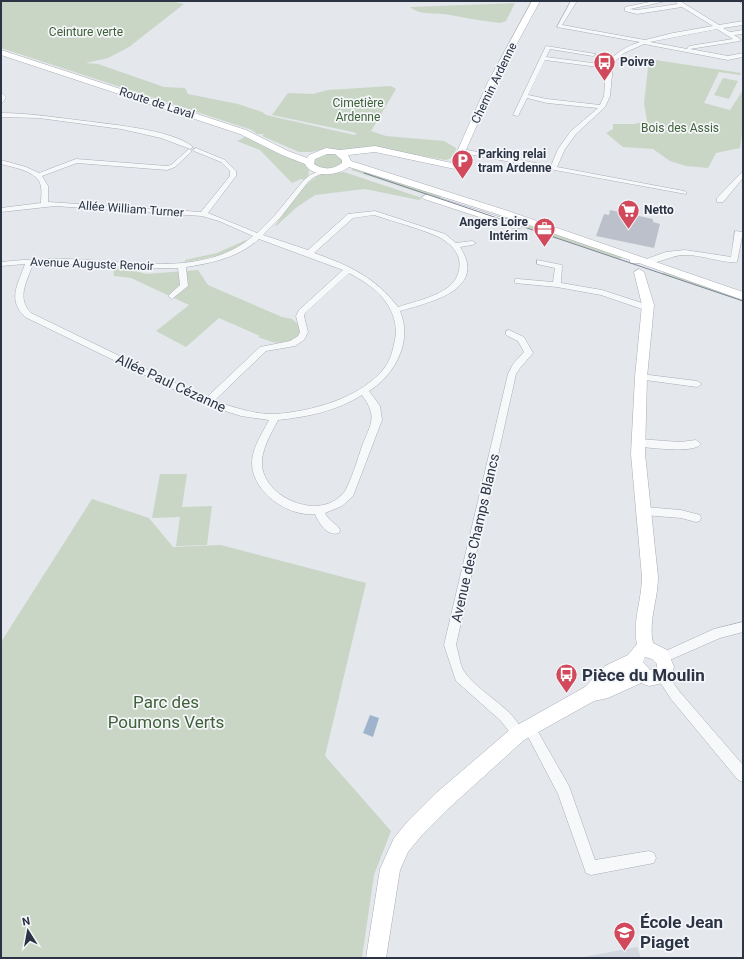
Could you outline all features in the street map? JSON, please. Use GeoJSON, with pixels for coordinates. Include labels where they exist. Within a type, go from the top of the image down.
{"type":"FeatureCollection","features":[{"type":"Feature","properties":{"kind":"street","name":"Chemin Ardenne"},"geometry":{"type":"LineString","coordinates":[[343,161],[355,152],[375,149],[455,166],[502,62],[536,1]]}},
{"type":"Feature","properties":{"kind":"street"},"geometry":{"type":"LineString","coordinates":[[574,1],[559,26],[561,28],[728,58],[743,55]]}},
{"type":"Feature","properties":{"kind":"street"},"geometry":{"type":"LineString","coordinates":[[663,1],[627,8],[627,10],[637,12],[683,5]]}},
{"type":"Feature","properties":{"kind":"street"},"geometry":{"type":"LineString","coordinates":[[676,1],[740,42]]}},
{"type":"Feature","properties":{"kind":"street"},"geometry":{"type":"LineString","coordinates":[[553,168],[569,138],[581,124],[602,107],[608,88],[609,67],[614,59],[622,52],[643,42],[743,25]]}},
{"type":"Feature","properties":{"kind":"street"},"geometry":{"type":"LineString","coordinates":[[729,34],[743,32]]}},
{"type":"Feature","properties":{"kind":"street"},"geometry":{"type":"LineString","coordinates":[[681,50],[740,42]]}},
{"type":"Feature","properties":{"kind":"street"},"geometry":{"type":"LineString","coordinates":[[516,115],[548,47],[593,54]]}},
{"type":"Feature","properties":{"kind":"street","name":"Route de Laval"},"geometry":{"type":"LineString","coordinates":[[1,52],[243,132],[285,154],[312,165]]}},
{"type":"Feature","properties":{"kind":"street"},"geometry":{"type":"LineString","coordinates":[[543,58],[609,67]]}},
{"type":"Feature","properties":{"kind":"street"},"geometry":{"type":"LineString","coordinates":[[1,94],[3,97],[1,101]]}},
{"type":"Feature","properties":{"kind":"street"},"geometry":{"type":"LineString","coordinates":[[525,96],[547,101],[602,107]]}},
{"type":"Feature","properties":{"kind":"street"},"geometry":{"type":"LineString","coordinates":[[1,115],[37,116],[119,126],[163,136],[224,161],[233,171],[233,176],[203,214]]}},
{"type":"Feature","properties":{"kind":"street"},"geometry":{"type":"LineString","coordinates":[[243,132],[292,152],[324,171],[343,161]]}},
{"type":"Feature","properties":{"kind":"street"},"geometry":{"type":"LineString","coordinates":[[39,175],[76,161],[167,168],[172,166],[192,149]]}},
{"type":"Feature","properties":{"kind":"street"},"geometry":{"type":"LineString","coordinates":[[462,151],[684,193]]}},
{"type":"Feature","properties":{"kind":"street"},"geometry":{"type":"LineString","coordinates":[[312,165],[326,152],[343,161],[501,212],[743,304]]}},
{"type":"Feature","properties":{"kind":"street"},"geometry":{"type":"LineString","coordinates":[[1,162],[24,168],[39,175],[45,186],[44,205]]}},
{"type":"Feature","properties":{"kind":"street","name":"Avenue Auguste Renoir"},"geometry":{"type":"LineString","coordinates":[[1,264],[65,261],[163,266],[182,265],[219,258],[242,248],[257,236],[312,165]]}},
{"type":"Feature","properties":{"kind":"street"},"geometry":{"type":"LineString","coordinates":[[720,200],[743,174]]}},
{"type":"Feature","properties":{"kind":"street","name":"Allée William Turner"},"geometry":{"type":"LineString","coordinates":[[1,210],[44,205],[70,205],[203,214],[257,236]]}},
{"type":"Feature","properties":{"kind":"street"},"geometry":{"type":"LineString","coordinates":[[308,254],[351,216],[376,213],[442,236],[455,245],[462,256],[464,267],[458,283],[442,295],[396,310]]}},
{"type":"Feature","properties":{"kind":"street"},"geometry":{"type":"LineString","coordinates":[[642,266],[668,254],[693,251],[734,260],[738,233],[743,234]]}},
{"type":"Feature","properties":{"kind":"street","name":"Allée Paul Cézanne"},"geometry":{"type":"LineString","coordinates":[[30,262],[18,298],[21,310],[39,321],[207,402],[235,412],[275,417],[296,415],[326,408],[364,391],[384,372],[392,361],[399,346],[400,332],[396,310],[376,286],[347,270],[257,236]]}},
{"type":"Feature","properties":{"kind":"street"},"geometry":{"type":"LineString","coordinates":[[455,245],[472,243]]}},
{"type":"Feature","properties":{"kind":"street"},"geometry":{"type":"LineString","coordinates":[[540,262],[559,267],[557,285]]}},
{"type":"Feature","properties":{"kind":"street"},"geometry":{"type":"LineString","coordinates":[[172,296],[184,286],[182,265]]}},
{"type":"Feature","properties":{"kind":"street"},"geometry":{"type":"LineString","coordinates":[[642,266],[743,296]]}},
{"type":"Feature","properties":{"kind":"street"},"geometry":{"type":"LineString","coordinates":[[642,266],[648,308],[641,377],[638,442],[650,587],[642,630],[641,661],[653,678],[662,676]]}},
{"type":"Feature","properties":{"kind":"street"},"geometry":{"type":"LineString","coordinates":[[207,402],[263,349],[269,346],[289,345],[300,340],[304,332],[300,316],[302,312],[347,270]]}},
{"type":"Feature","properties":{"kind":"street"},"geometry":{"type":"LineString","coordinates":[[518,280],[602,293],[648,308]]}},
{"type":"Feature","properties":{"kind":"street","name":"Avenue des Champs Blancs"},"geometry":{"type":"LineString","coordinates":[[509,333],[520,339],[529,353],[516,366],[512,374],[450,645],[460,677],[505,717],[524,731]]}},
{"type":"Feature","properties":{"kind":"street"},"geometry":{"type":"LineString","coordinates":[[641,377],[697,384]]}},
{"type":"Feature","properties":{"kind":"street"},"geometry":{"type":"LineString","coordinates":[[275,417],[259,450],[257,460],[258,471],[263,484],[271,493],[300,509],[319,511],[336,505],[349,493],[377,420],[374,406],[364,391]]}},
{"type":"Feature","properties":{"kind":"street"},"geometry":{"type":"LineString","coordinates":[[638,442],[680,446],[696,444]]}},
{"type":"Feature","properties":{"kind":"street"},"geometry":{"type":"LineString","coordinates":[[319,511],[324,522],[335,530]]}},
{"type":"Feature","properties":{"kind":"street"},"geometry":{"type":"LineString","coordinates":[[644,511],[681,514],[696,518]]}},
{"type":"Feature","properties":{"kind":"street"},"geometry":{"type":"LineString","coordinates":[[663,658],[718,633],[743,628]]}},
{"type":"Feature","properties":{"kind":"street"},"geometry":{"type":"LineString","coordinates":[[376,958],[390,869],[401,845],[442,801],[524,731],[591,693],[608,690],[641,661],[655,652],[663,658],[666,667],[662,676]]}},
{"type":"Feature","properties":{"kind":"street"},"geometry":{"type":"LineString","coordinates":[[662,676],[675,695],[743,775]]}},
{"type":"Feature","properties":{"kind":"street"},"geometry":{"type":"LineString","coordinates":[[524,731],[564,791],[591,868],[649,858]]}},
{"type":"Feature","properties":{"kind":"shaded area","name":"École Jean Piaget"},"geometry":{"type":"Polygon","coordinates":[[[637,947],[641,958],[579,958],[637,947]]]}},
{"type":"Feature","properties":{"kind":"green space"},"geometry":{"type":"Polygon","coordinates":[[[1,1],[171,1],[184,4],[129,47],[108,58],[86,63],[98,64],[164,87],[185,88],[188,94],[238,104],[262,112],[266,115],[354,135],[357,134],[272,115],[288,93],[313,94],[328,90],[391,86],[396,89],[371,131],[386,136],[444,141],[456,148],[455,152],[451,158],[445,160],[378,148],[350,151],[324,149],[311,152],[299,152],[262,136],[264,134],[257,134],[252,130],[1,48],[1,1]]]}},
{"type":"Feature","properties":{"kind":"green space"},"geometry":{"type":"Polygon","coordinates":[[[515,3],[506,21],[500,23],[445,14],[424,13],[410,7],[515,3]]]}},
{"type":"Feature","properties":{"kind":"green space","name":"Bois des Assis"},"geometry":{"type":"Polygon","coordinates":[[[649,59],[741,73],[740,75],[719,72],[704,103],[730,110],[743,90],[743,127],[740,148],[716,153],[708,168],[686,166],[670,161],[653,149],[623,147],[606,133],[613,129],[613,124],[634,124],[647,121],[644,103],[649,59]]]}},
{"type":"Feature","properties":{"kind":"green space"},"geometry":{"type":"Polygon","coordinates":[[[723,78],[738,81],[729,99],[714,95],[723,78]]]}},
{"type":"Feature","properties":{"kind":"green space"},"geometry":{"type":"Polygon","coordinates":[[[245,137],[279,154],[304,163],[309,170],[308,177],[305,180],[301,179],[292,183],[260,150],[237,141],[245,137]]]}},
{"type":"Feature","properties":{"kind":"green space"},"geometry":{"type":"Polygon","coordinates":[[[334,153],[339,155],[344,161],[341,166],[320,168],[314,164],[313,160],[322,154],[334,153]]]}},
{"type":"Feature","properties":{"kind":"green space"},"geometry":{"type":"Polygon","coordinates":[[[355,167],[442,195],[439,199],[351,170],[355,167]]]}},
{"type":"Feature","properties":{"kind":"green space"},"geometry":{"type":"Polygon","coordinates":[[[344,172],[422,198],[419,200],[365,189],[315,195],[297,207],[275,227],[294,198],[307,184],[325,173],[344,172]]]}},
{"type":"Feature","properties":{"kind":"green space"},"geometry":{"type":"Polygon","coordinates":[[[500,214],[624,255],[620,259],[497,218],[500,214]]]}},
{"type":"Feature","properties":{"kind":"green space"},"geometry":{"type":"Polygon","coordinates":[[[246,240],[243,244],[229,252],[185,262],[185,260],[217,253],[246,240]]]}},
{"type":"Feature","properties":{"kind":"green space"},"geometry":{"type":"Polygon","coordinates":[[[113,268],[129,269],[146,274],[198,270],[208,285],[282,317],[292,319],[299,325],[301,333],[291,341],[276,343],[258,337],[260,336],[219,318],[186,347],[156,331],[189,305],[131,278],[114,276],[113,268]]]}},
{"type":"Feature","properties":{"kind":"green space"},"geometry":{"type":"Polygon","coordinates":[[[664,271],[743,297],[743,301],[662,274],[664,271]]]}},
{"type":"Feature","properties":{"kind":"green space"},"geometry":{"type":"Polygon","coordinates":[[[160,474],[187,474],[182,507],[212,506],[207,545],[176,546],[180,517],[152,518],[160,474]]]}},
{"type":"Feature","properties":{"kind":"green space","name":"Parc des Poumons Verts"},"geometry":{"type":"Polygon","coordinates":[[[92,499],[149,518],[173,547],[221,545],[366,583],[325,756],[391,831],[374,875],[362,958],[1,958],[1,642],[92,499]]]}},
{"type":"Feature","properties":{"kind":"water"},"geometry":{"type":"Polygon","coordinates":[[[370,715],[379,718],[373,737],[363,733],[370,715]]]}},
{"type":"Feature","properties":{"kind":"building","name":"Netto"},"geometry":{"type":"Polygon","coordinates":[[[610,210],[653,219],[653,222],[660,224],[654,248],[596,236],[604,214],[609,215],[610,210]]]}},
{"type":"Feature","properties":{"kind":"tram line"},"geometry":{"type":"LineString","coordinates":[[364,173],[743,301]]}},
{"type":"Feature","properties":{"kind":"place","name":"Poivre"},"geometry":{"type":"Point","coordinates":[604,82]}},
{"type":"Feature","properties":{"kind":"place","name":"Parking relai tram Ardenne"},"geometry":{"type":"Point","coordinates":[463,180]}},
{"type":"Feature","properties":{"kind":"place","name":"Netto"},"geometry":{"type":"Point","coordinates":[628,230]}},
{"type":"Feature","properties":{"kind":"place","name":"Angers Loire Intérim"},"geometry":{"type":"Point","coordinates":[544,248]}},
{"type":"Feature","properties":{"kind":"place","name":"Pièce du Moulin"},"geometry":{"type":"Point","coordinates":[566,694]}},
{"type":"Feature","properties":{"kind":"place","name":"École Jean Piaget"},"geometry":{"type":"Point","coordinates":[624,952]}},
{"type":"Feature","properties":{"kind":"park label","name":"Ceinture verte"},"geometry":{"type":"Point","coordinates":[86,32]}},
{"type":"Feature","properties":{"kind":"park label","name":"Cimetière Ardenne"},"geometry":{"type":"Point","coordinates":[358,110]}}]}
